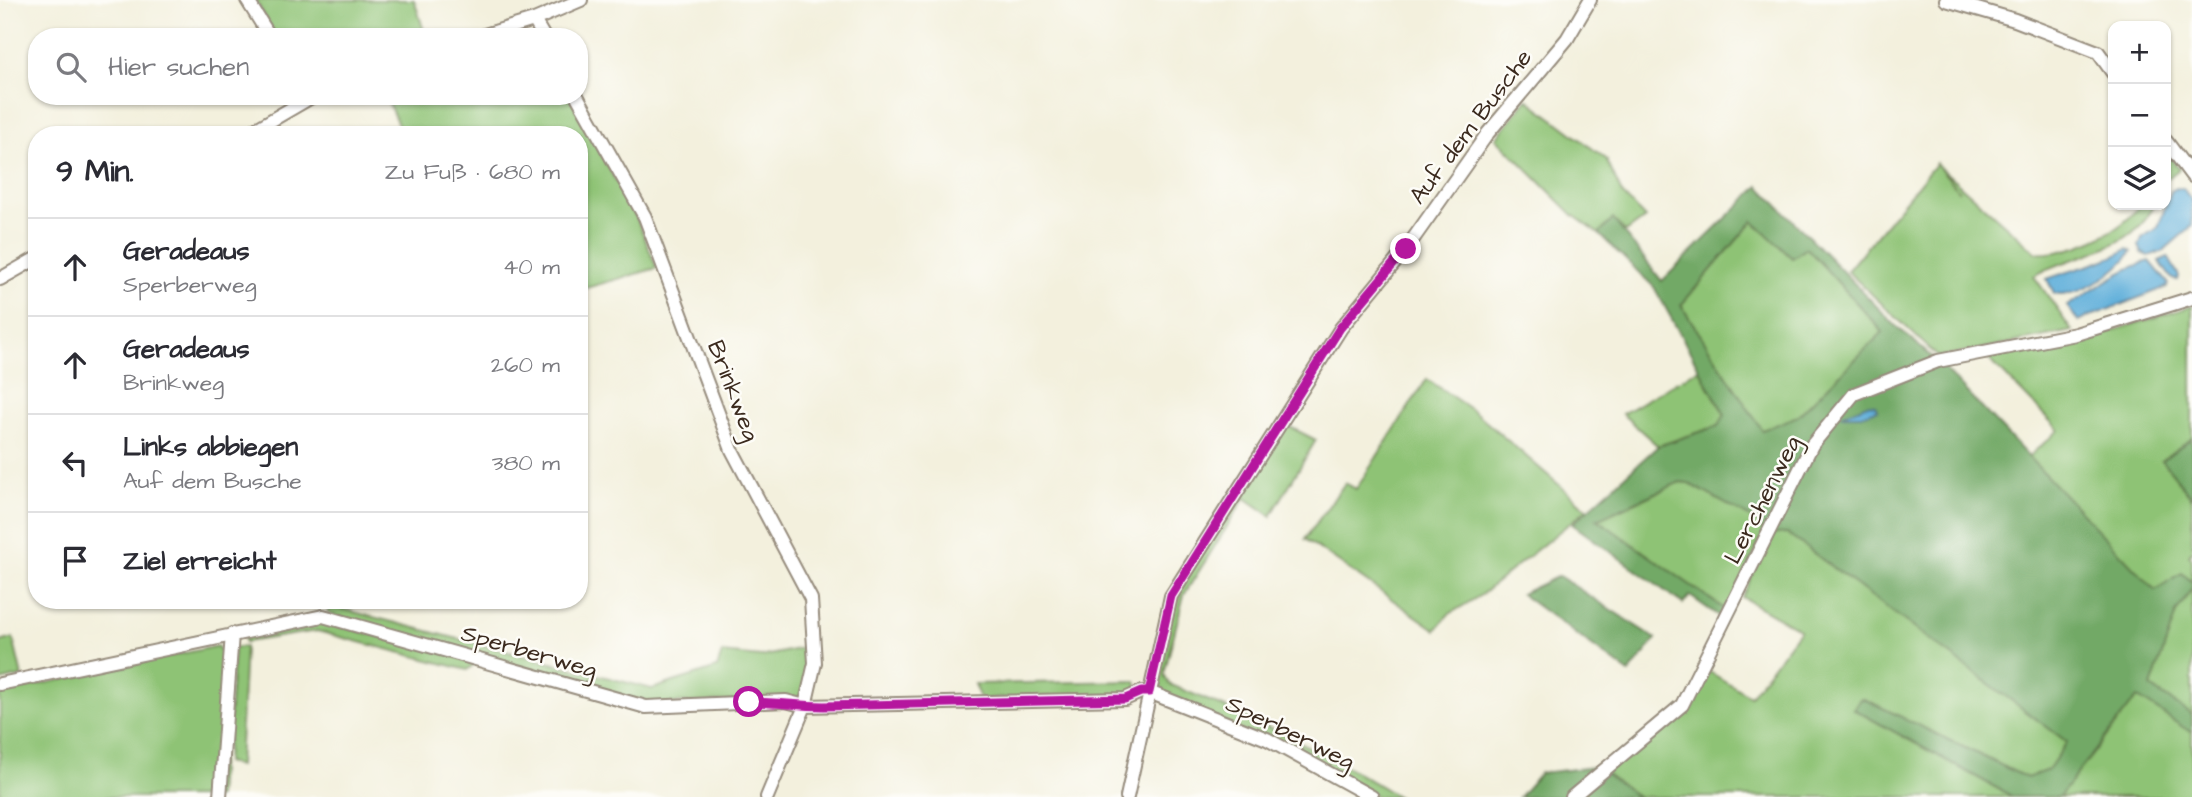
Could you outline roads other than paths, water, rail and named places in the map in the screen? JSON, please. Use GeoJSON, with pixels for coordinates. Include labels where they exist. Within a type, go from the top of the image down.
{"type":"FeatureCollection","features":[{"type":"Feature","properties":{"kind":"street"},"geometry":{"type":"LineString","coordinates":[[247,0],[264,28]]}},
{"type":"Feature","properties":{"kind":"street"},"geometry":{"type":"LineString","coordinates":[[508,28],[581,0]]}},
{"type":"Feature","properties":{"kind":"street","name":"Auf dem Busche"},"geometry":{"type":"LineString","coordinates":[[1127,797],[1171,596],[1340,328],[1406,249],[1488,132],[1567,39],[1590,0]]}},
{"type":"Feature","properties":{"kind":"street"},"geometry":{"type":"LineString","coordinates":[[1946,0],[2015,20],[2098,52],[2108,65]]}},
{"type":"Feature","properties":{"kind":"street"},"geometry":{"type":"LineString","coordinates":[[534,20],[539,28]]}},
{"type":"Feature","properties":{"kind":"street"},"geometry":{"type":"LineString","coordinates":[[261,126],[296,105]]}},
{"type":"Feature","properties":{"kind":"street","name":"Brinkweg"},"geometry":{"type":"LineString","coordinates":[[582,105],[645,217],[732,450],[811,599],[816,663],[805,706],[766,797]]}},
{"type":"Feature","properties":{"kind":"street"},"geometry":{"type":"LineString","coordinates":[[2170,147],[2192,176]]}},
{"type":"Feature","properties":{"kind":"street"},"geometry":{"type":"LineString","coordinates":[[0,279],[28,263]]}},
{"type":"Feature","properties":{"kind":"street","name":"Lerchenweg"},"geometry":{"type":"LineString","coordinates":[[1572,797],[1682,705],[1812,444],[1854,394],[1938,361],[2076,334],[2192,298]]}},
{"type":"Feature","properties":{"kind":"street","name":"Sperberweg"},"geometry":{"type":"LineString","coordinates":[[0,684],[323,616],[646,707],[786,701],[805,706]]}},
{"type":"Feature","properties":{"kind":"street"},"geometry":{"type":"LineString","coordinates":[[220,797],[232,634]]}},
{"type":"Feature","properties":{"kind":"street"},"geometry":{"type":"LineString","coordinates":[[805,706],[1125,699],[1141,692],[1149,692]]}},
{"type":"Feature","properties":{"kind":"street","name":"Sperberweg"},"geometry":{"type":"LineString","coordinates":[[1149,692],[1267,739],[1371,797]]}},
{"type":"Feature","properties":{"kind":"street"},"geometry":{"type":"LineString","coordinates":[[1125,699],[1145,711]]}},
{"type":"Feature","properties":{"kind":"water"},"geometry":{"type":"Polygon","coordinates":[[[2176,188],[2183,189],[2192,200],[2192,226],[2163,251],[2149,256],[2142,253],[2139,246],[2142,238],[2158,227],[2164,210],[2171,210],[2171,191],[2176,188]]]}},
{"type":"Feature","properties":{"kind":"water"},"geometry":{"type":"Polygon","coordinates":[[[2128,249],[2132,252],[2117,268],[2086,288],[2064,294],[2054,293],[2047,279],[2099,262],[2128,249]]]}},
{"type":"Feature","properties":{"kind":"water"},"geometry":{"type":"Polygon","coordinates":[[[2168,257],[2179,276],[2178,280],[2172,279],[2159,261],[2168,257]]]}},
{"type":"Feature","properties":{"kind":"water"},"geometry":{"type":"Polygon","coordinates":[[[2150,261],[2168,283],[2167,287],[2078,321],[2067,306],[2117,275],[2150,261]]]}},
{"type":"Feature","properties":{"kind":"water"},"geometry":{"type":"Polygon","coordinates":[[[1867,404],[1875,405],[1877,410],[1861,415],[1841,415],[1867,404]]]}}]}
